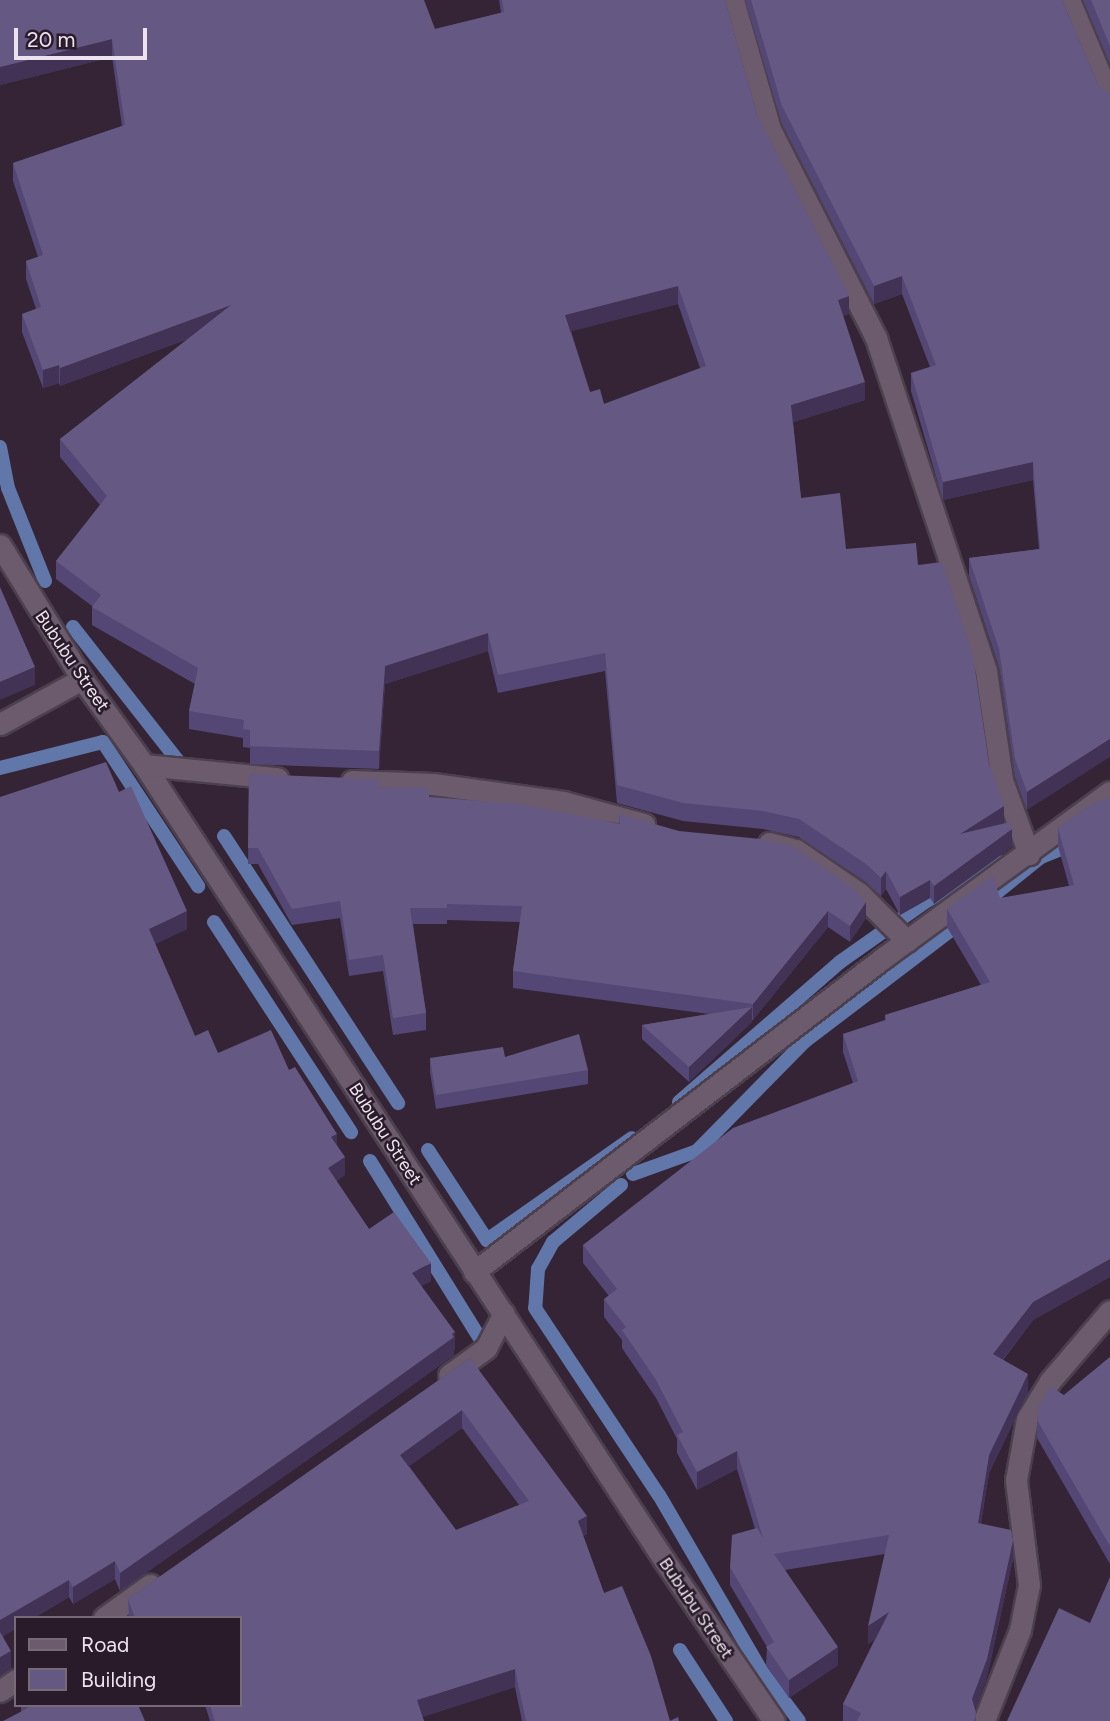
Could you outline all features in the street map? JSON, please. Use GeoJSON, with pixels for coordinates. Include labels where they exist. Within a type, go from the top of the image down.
{"type":"FeatureCollection","features":[{"type":"Feature","properties":{"kind":"street"},"geometry":{"type":"LineString","coordinates":[[733,0],[769,129],[876,338],[986,671],[1002,780],[1029,854]]}},
{"type":"Feature","properties":{"kind":"street"},"geometry":{"type":"LineString","coordinates":[[1069,0],[1110,98]]}},
{"type":"Feature","properties":{"kind":"street","name":"Bububu Street"},"geometry":{"type":"LineString","coordinates":[[0,545],[82,679],[144,765],[474,1272],[504,1313],[664,1560],[774,1721]]}},
{"type":"Feature","properties":{"kind":"street"},"geometry":{"type":"LineString","coordinates":[[0,724],[82,679]]}},
{"type":"Feature","properties":{"kind":"street"},"geometry":{"type":"LineString","coordinates":[[144,765],[298,779]]}},
{"type":"Feature","properties":{"kind":"street"},"geometry":{"type":"LineString","coordinates":[[325,780],[433,784],[564,802],[668,831]]}},
{"type":"Feature","properties":{"kind":"street"},"geometry":{"type":"LineString","coordinates":[[474,1272],[907,941],[1110,792]]}},
{"type":"Feature","properties":{"kind":"street"},"geometry":{"type":"LineString","coordinates":[[749,841],[796,850],[859,893],[907,941]]}},
{"type":"Feature","properties":{"kind":"street"},"geometry":{"type":"LineString","coordinates":[[984,1721],[1020,1630],[1029,1585],[1016,1480],[1027,1419],[1050,1381],[1110,1311]]}},
{"type":"Feature","properties":{"kind":"street"},"geometry":{"type":"LineString","coordinates":[[431,1388],[486,1348],[504,1313]]}},
{"type":"Feature","properties":{"kind":"street"},"geometry":{"type":"LineString","coordinates":[[107,1616],[171,1570]]}},
{"type":"Feature","properties":{"kind":"building"},"geometry":{"type":"Polygon","coordinates":[[[0,0],[424,0],[435,29],[504,12],[502,0],[725,0],[757,115],[849,296],[838,300],[865,382],[791,405],[801,498],[840,493],[846,549],[916,543],[918,565],[942,562],[973,656],[989,764],[1004,806],[960,834],[1010,822],[1012,829],[934,886],[930,880],[900,897],[886,871],[881,878],[866,864],[799,819],[763,811],[683,803],[617,785],[605,653],[498,675],[488,633],[385,666],[379,751],[250,746],[250,730],[243,729],[244,720],[189,711],[198,668],[92,607],[101,595],[56,561],[107,496],[60,439],[231,305],[60,368],[59,365],[43,370],[22,314],[41,307],[26,261],[43,255],[13,163],[125,125],[112,39],[0,67],[0,0]],[[678,286],[565,315],[590,392],[600,389],[604,404],[706,366],[678,286]]]}},
{"type":"Feature","properties":{"kind":"building"},"geometry":{"type":"Polygon","coordinates":[[[751,0],[1062,0],[1098,85],[1110,92],[1110,739],[1027,792],[1015,759],[999,649],[969,558],[1040,549],[1033,462],[943,482],[911,373],[936,365],[902,276],[874,286],[782,106],[751,0]]]}},
{"type":"Feature","properties":{"kind":"building"},"geometry":{"type":"Polygon","coordinates":[[[1091,0],[1110,0],[1110,46],[1091,0]]]}},
{"type":"Feature","properties":{"kind":"building"},"geometry":{"type":"Polygon","coordinates":[[[0,587],[35,667],[0,682],[0,587]]]}},
{"type":"Feature","properties":{"kind":"building"},"geometry":{"type":"Polygon","coordinates":[[[106,762],[119,792],[131,786],[187,911],[149,929],[195,1036],[208,1030],[218,1053],[271,1030],[289,1070],[295,1067],[337,1134],[331,1137],[345,1157],[328,1168],[369,1229],[394,1212],[431,1263],[412,1273],[455,1332],[452,1334],[454,1337],[347,1414],[120,1573],[115,1561],[73,1587],[69,1580],[0,1620],[0,797],[106,762]]]}},
{"type":"Feature","properties":{"kind":"building"},"geometry":{"type":"Polygon","coordinates":[[[249,774],[378,779],[378,787],[429,788],[429,797],[521,804],[620,824],[619,814],[679,831],[760,839],[791,846],[851,887],[866,902],[850,926],[828,911],[753,1004],[513,971],[522,906],[447,904],[447,908],[410,908],[426,1013],[393,1018],[383,955],[349,960],[340,901],[292,909],[258,848],[248,848],[249,774]]]}},
{"type":"Feature","properties":{"kind":"building"},"geometry":{"type":"Polygon","coordinates":[[[1110,798],[1110,1259],[1033,1302],[993,1354],[1028,1374],[989,1455],[978,1523],[1011,1530],[1013,1541],[987,1659],[972,1699],[976,1713],[974,1721],[857,1721],[861,1713],[843,1704],[889,1612],[868,1626],[889,1535],[774,1554],[838,1647],[789,1680],[766,1647],[774,1642],[730,1567],[732,1535],[757,1528],[763,1538],[737,1451],[697,1472],[677,1435],[683,1432],[656,1380],[622,1330],[626,1327],[604,1299],[617,1289],[583,1245],[733,1128],[858,1081],[843,1034],[886,1020],[885,1015],[990,982],[947,909],[993,876],[1000,898],[1074,885],[1058,828],[1095,802],[1110,798]]]}},
{"type":"Feature","properties":{"kind":"building"},"geometry":{"type":"Polygon","coordinates":[[[752,1007],[689,1067],[642,1025],[752,1007]]]}},
{"type":"Feature","properties":{"kind":"building"},"geometry":{"type":"Polygon","coordinates":[[[579,1034],[588,1070],[436,1095],[430,1058],[503,1047],[505,1057],[579,1034]]]}},
{"type":"Feature","properties":{"kind":"building"},"geometry":{"type":"Polygon","coordinates":[[[1110,1357],[1110,1546],[1037,1420],[1039,1406],[1051,1387],[1064,1395],[1110,1357]]]}},
{"type":"Feature","properties":{"kind":"building"},"geometry":{"type":"Polygon","coordinates":[[[470,1358],[587,1516],[578,1521],[604,1593],[622,1586],[651,1656],[670,1721],[526,1721],[515,1669],[417,1700],[424,1721],[215,1721],[211,1707],[242,1707],[242,1616],[134,1616],[128,1599],[470,1358]],[[462,1410],[400,1455],[456,1530],[529,1501],[462,1410]]]}},
{"type":"Feature","properties":{"kind":"building"},"geometry":{"type":"Polygon","coordinates":[[[1110,1577],[1110,1721],[1007,1721],[1059,1608],[1090,1623],[1110,1577]]]}},
{"type":"Feature","properties":{"kind":"building"},"geometry":{"type":"Polygon","coordinates":[[[0,1632],[11,1651],[0,1657],[0,1632]]]}},
{"type":"Feature","properties":{"kind":"building"},"geometry":{"type":"Polygon","coordinates":[[[139,1707],[145,1721],[3,1721],[28,1708],[139,1707]]]}},
{"type":"Feature","properties":{"kind":"waterway"},"geometry":{"type":"LineString","coordinates":[[0,447],[8,488],[45,581]]}},
{"type":"Feature","properties":{"kind":"waterway"},"geometry":{"type":"LineString","coordinates":[[73,627],[178,761]]}},
{"type":"Feature","properties":{"kind":"waterway"},"geometry":{"type":"LineString","coordinates":[[0,768],[103,742],[198,886]]}},
{"type":"Feature","properties":{"kind":"waterway"},"geometry":{"type":"LineString","coordinates":[[224,836],[398,1103]]}},
{"type":"Feature","properties":{"kind":"waterway"},"geometry":{"type":"LineString","coordinates":[[985,902],[1041,857],[1076,843]]}},
{"type":"Feature","properties":{"kind":"waterway"},"geometry":{"type":"LineString","coordinates":[[679,1102],[840,962],[928,900],[1000,862]]}},
{"type":"Feature","properties":{"kind":"waterway"},"geometry":{"type":"LineString","coordinates":[[633,1174],[697,1151],[804,1042],[964,920]]}},
{"type":"Feature","properties":{"kind":"waterway"},"geometry":{"type":"LineString","coordinates":[[214,922],[351,1132]]}},
{"type":"Feature","properties":{"kind":"waterway"},"geometry":{"type":"LineString","coordinates":[[428,1150],[487,1240],[632,1138]]}},
{"type":"Feature","properties":{"kind":"waterway"},"geometry":{"type":"LineString","coordinates":[[370,1161],[486,1348]]}},
{"type":"Feature","properties":{"kind":"waterway"},"geometry":{"type":"LineString","coordinates":[[621,1185],[553,1242],[538,1269],[535,1308],[659,1495],[762,1672],[799,1721]]}},
{"type":"Feature","properties":{"kind":"waterway"},"geometry":{"type":"LineString","coordinates":[[680,1650],[726,1721]]}}]}
